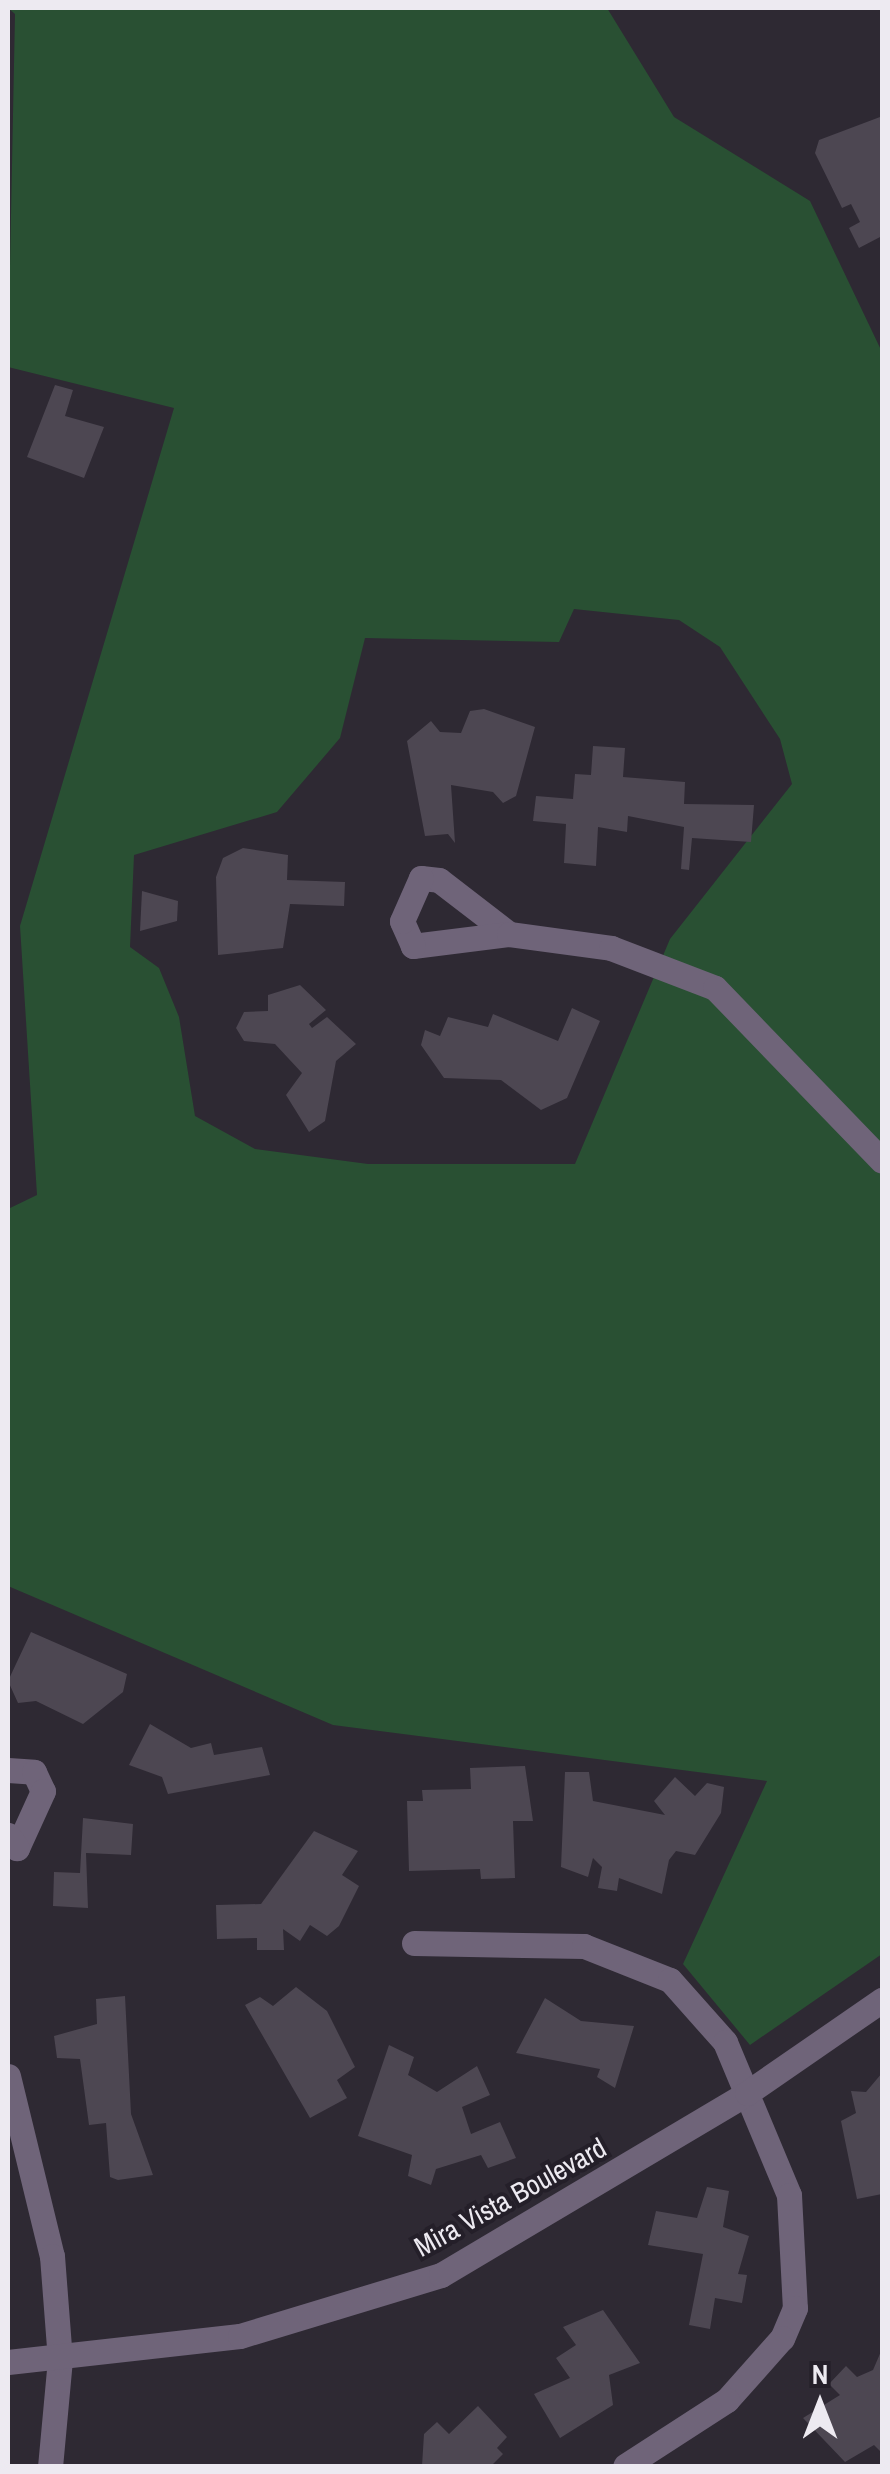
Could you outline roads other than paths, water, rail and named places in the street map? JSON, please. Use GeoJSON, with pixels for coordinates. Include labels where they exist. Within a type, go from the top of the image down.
{"type":"FeatureCollection","features":[{"type":"Feature","properties":{"kind":"street"},"geometry":{"type":"LineString","coordinates":[[509,934],[611,948],[715,988],[882,1161]]}},
{"type":"Feature","properties":{"kind":"street"},"geometry":{"type":"LineString","coordinates":[[8,1770],[34,1772],[43,1791],[10,1850]]}},
{"type":"Feature","properties":{"kind":"street"},"geometry":{"type":"LineString","coordinates":[[414,1942],[535,1942],[631,1962],[670,1980],[708,2015],[789,2194],[795,2308],[764,2364],[727,2400],[625,2466]]}},
{"type":"Feature","properties":{"kind":"street","name":"Mira Vista Boulevard"},"geometry":{"type":"LineString","coordinates":[[8,2362],[240,2336],[441,2275],[746,2093],[882,2000]]}},
{"type":"Feature","properties":{"kind":"street"},"geometry":{"type":"LineString","coordinates":[[8,2076],[42,2201],[60,2359],[50,2466]]}}]}
